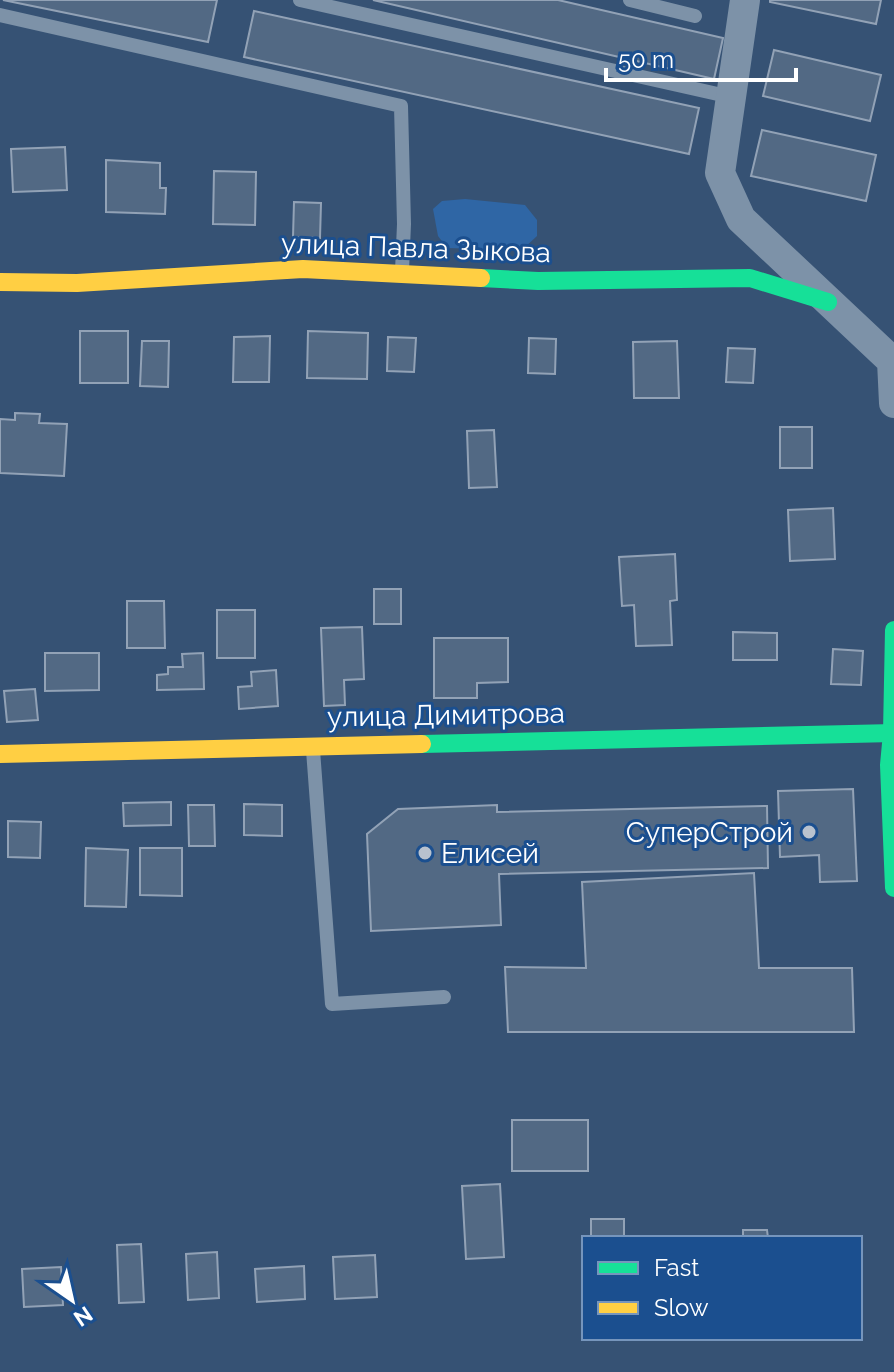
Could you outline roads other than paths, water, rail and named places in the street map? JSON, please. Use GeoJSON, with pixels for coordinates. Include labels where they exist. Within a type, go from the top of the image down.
{"type":"FeatureCollection","features":[{"type":"Feature","properties":{"kind":"street"},"geometry":{"type":"LineString","coordinates":[[745,0],[720,173],[741,219],[892,361],[894,403]]}},
{"type":"Feature","properties":{"kind":"street","name":"улица Павла Зыкова"},"geometry":{"type":"LineString","coordinates":[[0,282],[77,283],[303,269],[538,281],[750,278],[828,302]]}},
{"type":"Feature","properties":{"kind":"street"},"geometry":{"type":"LineString","coordinates":[[894,630],[893,733],[889,765],[894,888]]}},
{"type":"Feature","properties":{"kind":"street","name":"улица Димитрова"},"geometry":{"type":"LineString","coordinates":[[0,754],[893,733]]}},
{"type":"Feature","properties":{"kind":"lane"},"geometry":{"type":"LineString","coordinates":[[300,0],[731,97]]}},
{"type":"Feature","properties":{"kind":"lane"},"geometry":{"type":"LineString","coordinates":[[630,0],[695,16]]}},
{"type":"Feature","properties":{"kind":"lane"},"geometry":{"type":"LineString","coordinates":[[0,15],[401,106],[402,274]]}},
{"type":"Feature","properties":{"kind":"lane"},"geometry":{"type":"LineString","coordinates":[[313,746],[332,1004],[444,997]]}},
{"type":"Feature","properties":{"kind":"place","name":"СуперСтрой"},"geometry":{"type":"Point","coordinates":[809,832]}},
{"type":"Feature","properties":{"kind":"place","name":"Елисей"},"geometry":{"type":"Point","coordinates":[425,853]}}]}
